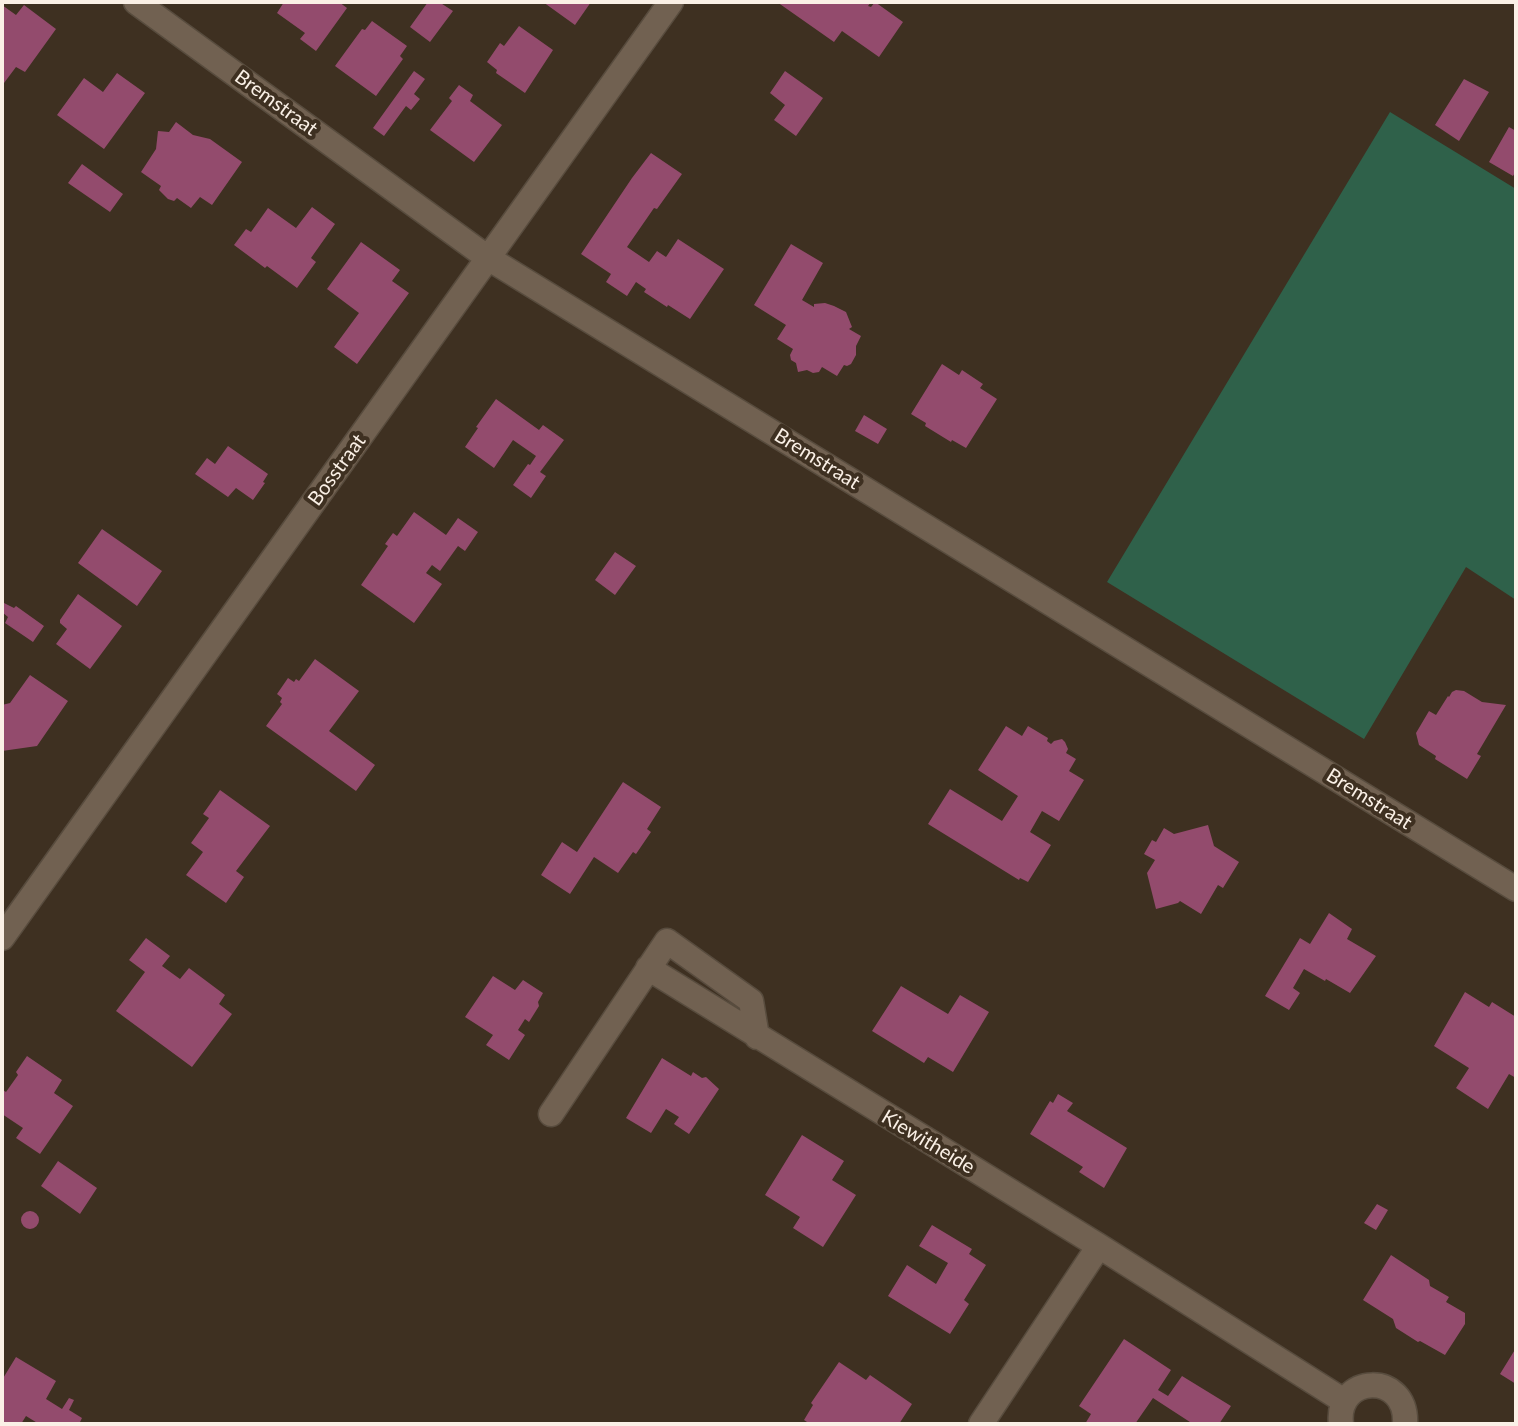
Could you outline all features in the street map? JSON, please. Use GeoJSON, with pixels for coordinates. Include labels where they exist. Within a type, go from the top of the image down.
{"type":"FeatureCollection","features":[{"type":"Feature","properties":{"kind":"street","name":"Bremstraat"},"geometry":{"type":"LineString","coordinates":[[136,2],[488,258],[1516,889]]}},
{"type":"Feature","properties":{"kind":"street","name":"Bosstraat"},"geometry":{"type":"LineString","coordinates":[[2,938],[671,2]]}},
{"type":"Feature","properties":{"kind":"street","name":"Kiewitheide"},"geometry":{"type":"LineString","coordinates":[[551,1114],[667,941],[751,1001],[757,1037],[1099,1246],[1342,1412],[1352,1392],[1373,1384],[1394,1392],[1405,1412],[1405,1424]]}},
{"type":"Feature","properties":{"kind":"street"},"geometry":{"type":"LineString","coordinates":[[981,1424],[1099,1246]]}},
{"type":"Feature","properties":{"kind":"green space"},"geometry":{"type":"Polygon","coordinates":[[[1390,112],[1516,189],[1516,600],[1466,567],[1364,739],[1107,582],[1390,112]]]}},
{"type":"Feature","properties":{"kind":"building"},"geometry":{"type":"Polygon","coordinates":[[[284,2],[339,2],[347,8],[316,51],[300,39],[305,33],[277,13],[284,2]]]}},
{"type":"Feature","properties":{"kind":"building"},"geometry":{"type":"Polygon","coordinates":[[[428,2],[439,2],[453,11],[430,42],[410,27],[428,2]]]}},
{"type":"Feature","properties":{"kind":"building"},"geometry":{"type":"Polygon","coordinates":[[[543,2],[591,2],[575,25],[543,2]]]}},
{"type":"Feature","properties":{"kind":"building"},"geometry":{"type":"Polygon","coordinates":[[[777,2],[871,2],[868,6],[871,7],[875,2],[903,22],[879,57],[842,31],[834,42],[777,2]]]}},
{"type":"Feature","properties":{"kind":"building"},"geometry":{"type":"Polygon","coordinates":[[[2,5],[16,15],[24,5],[56,29],[25,72],[16,67],[4,83],[2,81],[2,5]]]}},
{"type":"Feature","properties":{"kind":"building"},"geometry":{"type":"Polygon","coordinates":[[[372,21],[407,46],[400,56],[403,59],[376,96],[335,66],[362,29],[365,30],[372,21]]]}},
{"type":"Feature","properties":{"kind":"building"},"geometry":{"type":"Polygon","coordinates":[[[519,26],[553,50],[525,93],[496,73],[497,70],[487,62],[500,43],[504,46],[519,26]]]}},
{"type":"Feature","properties":{"kind":"building"},"geometry":{"type":"Polygon","coordinates":[[[414,71],[425,79],[414,94],[420,99],[411,110],[406,106],[384,136],[373,128],[414,71]]]}},
{"type":"Feature","properties":{"kind":"building"},"geometry":{"type":"Polygon","coordinates":[[[785,71],[823,98],[796,136],[774,120],[785,105],[770,93],[785,71]]]}},
{"type":"Feature","properties":{"kind":"building"},"geometry":{"type":"Polygon","coordinates":[[[117,73],[145,93],[104,149],[57,115],[84,78],[103,92],[117,73]]]}},
{"type":"Feature","properties":{"kind":"building"},"geometry":{"type":"Polygon","coordinates":[[[1464,79],[1489,92],[1459,141],[1435,125],[1464,79]]]}},
{"type":"Feature","properties":{"kind":"building"},"geometry":{"type":"Polygon","coordinates":[[[459,85],[473,95],[470,101],[502,125],[474,162],[430,130],[452,101],[449,98],[459,85]]]}},
{"type":"Feature","properties":{"kind":"building"},"geometry":{"type":"Polygon","coordinates":[[[176,122],[193,135],[210,139],[242,162],[212,205],[200,197],[191,208],[177,198],[174,201],[168,199],[159,190],[161,186],[141,172],[156,149],[158,131],[169,132],[176,122]]]}},
{"type":"Feature","properties":{"kind":"building"},"geometry":{"type":"Polygon","coordinates":[[[1509,127],[1516,131],[1516,171],[1513,176],[1489,162],[1509,127]]]}},
{"type":"Feature","properties":{"kind":"building"},"geometry":{"type":"Polygon","coordinates":[[[651,153],[682,174],[627,247],[649,262],[657,251],[666,257],[678,239],[724,269],[690,319],[644,292],[646,289],[636,282],[627,296],[606,282],[611,274],[581,254],[651,153]]]}},
{"type":"Feature","properties":{"kind":"building"},"geometry":{"type":"Polygon","coordinates":[[[82,164],[123,194],[110,212],[68,183],[82,164]]]}},
{"type":"Feature","properties":{"kind":"building"},"geometry":{"type":"Polygon","coordinates":[[[312,207],[335,224],[311,258],[316,262],[297,288],[234,245],[246,229],[251,232],[268,208],[296,228],[312,207]]]}},
{"type":"Feature","properties":{"kind":"building"},"geometry":{"type":"Polygon","coordinates":[[[361,242],[400,270],[392,281],[409,293],[357,364],[334,347],[359,313],[327,289],[361,242]]]}},
{"type":"Feature","properties":{"kind":"building"},"geometry":{"type":"Polygon","coordinates":[[[791,244],[823,263],[802,300],[814,307],[814,304],[825,303],[846,312],[852,327],[849,329],[861,336],[851,364],[844,365],[837,376],[822,367],[819,372],[798,372],[796,363],[791,360],[793,349],[777,339],[786,325],[754,305],[791,244]]]}},
{"type":"Feature","properties":{"kind":"building"},"geometry":{"type":"Polygon","coordinates":[[[942,364],[959,375],[962,370],[983,384],[980,388],[997,399],[966,448],[925,426],[926,423],[911,414],[942,364]]]}},
{"type":"Feature","properties":{"kind":"building"},"geometry":{"type":"Polygon","coordinates":[[[496,399],[539,430],[543,425],[564,440],[540,472],[546,476],[531,498],[513,485],[536,456],[513,440],[494,468],[465,447],[496,399]]]}},
{"type":"Feature","properties":{"kind":"building"},"geometry":{"type":"Polygon","coordinates":[[[864,415],[887,429],[878,444],[855,431],[864,415]]]}},
{"type":"Feature","properties":{"kind":"building"},"geometry":{"type":"Polygon","coordinates":[[[228,446],[268,474],[253,500],[236,488],[228,497],[195,474],[207,458],[215,464],[228,446]]]}},
{"type":"Feature","properties":{"kind":"building"},"geometry":{"type":"Polygon","coordinates":[[[414,512],[446,535],[458,518],[478,532],[465,551],[458,546],[440,571],[432,565],[426,573],[442,584],[414,623],[361,585],[388,546],[385,544],[393,533],[397,536],[414,512]]]}},
{"type":"Feature","properties":{"kind":"building"},"geometry":{"type":"Polygon","coordinates":[[[102,529],[162,571],[137,606],[78,563],[102,529]]]}},
{"type":"Feature","properties":{"kind":"building"},"geometry":{"type":"Polygon","coordinates":[[[615,552],[636,566],[615,595],[595,580],[615,552]]]}},
{"type":"Feature","properties":{"kind":"building"},"geometry":{"type":"Polygon","coordinates":[[[78,594],[122,626],[90,669],[56,644],[67,629],[60,620],[78,594]]]}},
{"type":"Feature","properties":{"kind":"building"},"geometry":{"type":"Polygon","coordinates":[[[2,602],[14,608],[16,606],[44,626],[33,642],[5,623],[8,617],[2,612],[2,602]]]}},
{"type":"Feature","properties":{"kind":"building"},"geometry":{"type":"Polygon","coordinates":[[[315,659],[359,691],[329,731],[375,765],[356,791],[266,726],[282,704],[282,698],[277,694],[288,678],[299,681],[315,659]]]}},
{"type":"Feature","properties":{"kind":"building"},"geometry":{"type":"Polygon","coordinates":[[[30,675],[68,701],[37,746],[2,751],[2,705],[10,703],[30,675]]]}},
{"type":"Feature","properties":{"kind":"building"},"geometry":{"type":"Polygon","coordinates":[[[1456,690],[1464,691],[1482,702],[1506,705],[1477,754],[1481,756],[1467,779],[1419,745],[1416,733],[1429,711],[1436,715],[1448,696],[1456,690]]]}},
{"type":"Feature","properties":{"kind":"building"},"geometry":{"type":"Polygon","coordinates":[[[1006,726],[1022,736],[1028,726],[1048,738],[1051,744],[1062,739],[1068,749],[1066,753],[1076,759],[1069,771],[1084,780],[1059,821],[1042,811],[1030,832],[1051,845],[1028,882],[1019,880],[928,824],[950,789],[1002,821],[1018,796],[978,770],[1006,726]]]}},
{"type":"Feature","properties":{"kind":"building"},"geometry":{"type":"Polygon","coordinates":[[[623,782],[661,807],[647,829],[651,832],[636,854],[633,852],[618,873],[594,857],[570,894],[541,875],[562,842],[577,852],[623,782]]]}},
{"type":"Feature","properties":{"kind":"building"},"geometry":{"type":"Polygon","coordinates":[[[220,790],[270,826],[236,871],[244,877],[226,903],[186,875],[203,852],[191,843],[209,818],[203,814],[220,790]]]}},
{"type":"Feature","properties":{"kind":"building"},"geometry":{"type":"Polygon","coordinates":[[[1208,825],[1214,846],[1239,862],[1223,888],[1218,885],[1201,914],[1180,901],[1156,909],[1147,873],[1155,860],[1144,854],[1152,840],[1156,842],[1164,828],[1174,834],[1208,825]]]}},
{"type":"Feature","properties":{"kind":"building"},"geometry":{"type":"Polygon","coordinates":[[[1329,913],[1352,929],[1347,939],[1376,956],[1350,993],[1304,969],[1293,988],[1300,993],[1289,1010],[1265,996],[1300,938],[1310,944],[1329,913]]]}},
{"type":"Feature","properties":{"kind":"building"},"geometry":{"type":"Polygon","coordinates":[[[146,938],[170,956],[162,966],[180,979],[189,968],[225,995],[219,1004],[232,1014],[192,1067],[116,1011],[145,972],[129,960],[146,938]]]}},
{"type":"Feature","properties":{"kind":"building"},"geometry":{"type":"Polygon","coordinates":[[[493,976],[515,990],[523,980],[543,993],[529,1022],[525,1019],[518,1030],[525,1035],[509,1060],[486,1045],[493,1035],[465,1017],[493,976]]]}},
{"type":"Feature","properties":{"kind":"building"},"geometry":{"type":"Polygon","coordinates":[[[901,986],[948,1014],[960,995],[989,1012],[953,1072],[928,1057],[924,1063],[872,1031],[901,986]]]}},
{"type":"Feature","properties":{"kind":"building"},"geometry":{"type":"Polygon","coordinates":[[[1465,992],[1489,1007],[1492,1002],[1516,1017],[1516,1078],[1509,1074],[1488,1109],[1456,1088],[1469,1068],[1434,1046],[1465,992]]]}},
{"type":"Feature","properties":{"kind":"building"},"geometry":{"type":"Polygon","coordinates":[[[27,1056],[62,1080],[54,1093],[73,1106],[40,1154],[16,1138],[23,1128],[2,1114],[2,1092],[6,1092],[18,1075],[16,1072],[27,1056]]]}},
{"type":"Feature","properties":{"kind":"building"},"geometry":{"type":"Polygon","coordinates":[[[662,1058],[691,1076],[693,1072],[706,1077],[719,1089],[689,1134],[674,1124],[679,1117],[666,1109],[651,1133],[626,1118],[662,1058]]]}},
{"type":"Feature","properties":{"kind":"building"},"geometry":{"type":"Polygon","coordinates":[[[1058,1094],[1073,1103],[1067,1111],[1127,1148],[1104,1188],[1079,1172],[1083,1167],[1030,1134],[1050,1101],[1053,1103],[1058,1094]]]}},
{"type":"Feature","properties":{"kind":"building"},"geometry":{"type":"Polygon","coordinates":[[[802,1135],[844,1161],[832,1180],[856,1195],[823,1247],[793,1228],[800,1217],[765,1195],[802,1135]]]}},
{"type":"Feature","properties":{"kind":"building"},"geometry":{"type":"Polygon","coordinates":[[[58,1161],[97,1188],[80,1214],[41,1186],[58,1161]]]}},
{"type":"Feature","properties":{"kind":"building"},"geometry":{"type":"Polygon","coordinates":[[[1377,1204],[1388,1210],[1376,1230],[1364,1223],[1377,1204]]]}},
{"type":"Feature","properties":{"kind":"building"},"geometry":{"type":"Polygon","coordinates":[[[26,1211],[34,1211],[39,1220],[37,1227],[26,1229],[21,1224],[21,1216],[26,1211]]]}},
{"type":"Feature","properties":{"kind":"building"},"geometry":{"type":"Polygon","coordinates":[[[932,1225],[972,1249],[969,1254],[986,1265],[964,1300],[969,1304],[950,1334],[888,1296],[907,1265],[936,1284],[948,1263],[919,1246],[932,1225]]]}},
{"type":"Feature","properties":{"kind":"building"},"geometry":{"type":"Polygon","coordinates":[[[1391,1255],[1429,1280],[1430,1286],[1449,1297],[1446,1302],[1465,1313],[1465,1324],[1445,1355],[1396,1328],[1393,1319],[1363,1300],[1391,1255]]]}},
{"type":"Feature","properties":{"kind":"building"},"geometry":{"type":"Polygon","coordinates":[[[1124,1339],[1171,1370],[1158,1390],[1168,1396],[1182,1376],[1231,1406],[1219,1424],[1193,1424],[1153,1398],[1135,1424],[1085,1424],[1091,1414],[1079,1406],[1124,1339]]]}},
{"type":"Feature","properties":{"kind":"building"},"geometry":{"type":"Polygon","coordinates":[[[1516,1348],[1516,1384],[1500,1374],[1516,1348]]]}},
{"type":"Feature","properties":{"kind":"building"},"geometry":{"type":"Polygon","coordinates":[[[16,1357],[56,1381],[46,1399],[62,1409],[69,1398],[74,1400],[69,1410],[82,1418],[79,1424],[39,1424],[26,1416],[21,1424],[2,1424],[2,1380],[16,1357]]]}},
{"type":"Feature","properties":{"kind":"building"},"geometry":{"type":"Polygon","coordinates":[[[839,1362],[866,1380],[870,1375],[912,1404],[899,1424],[810,1424],[804,1420],[813,1405],[811,1403],[839,1362]]]}}]}
